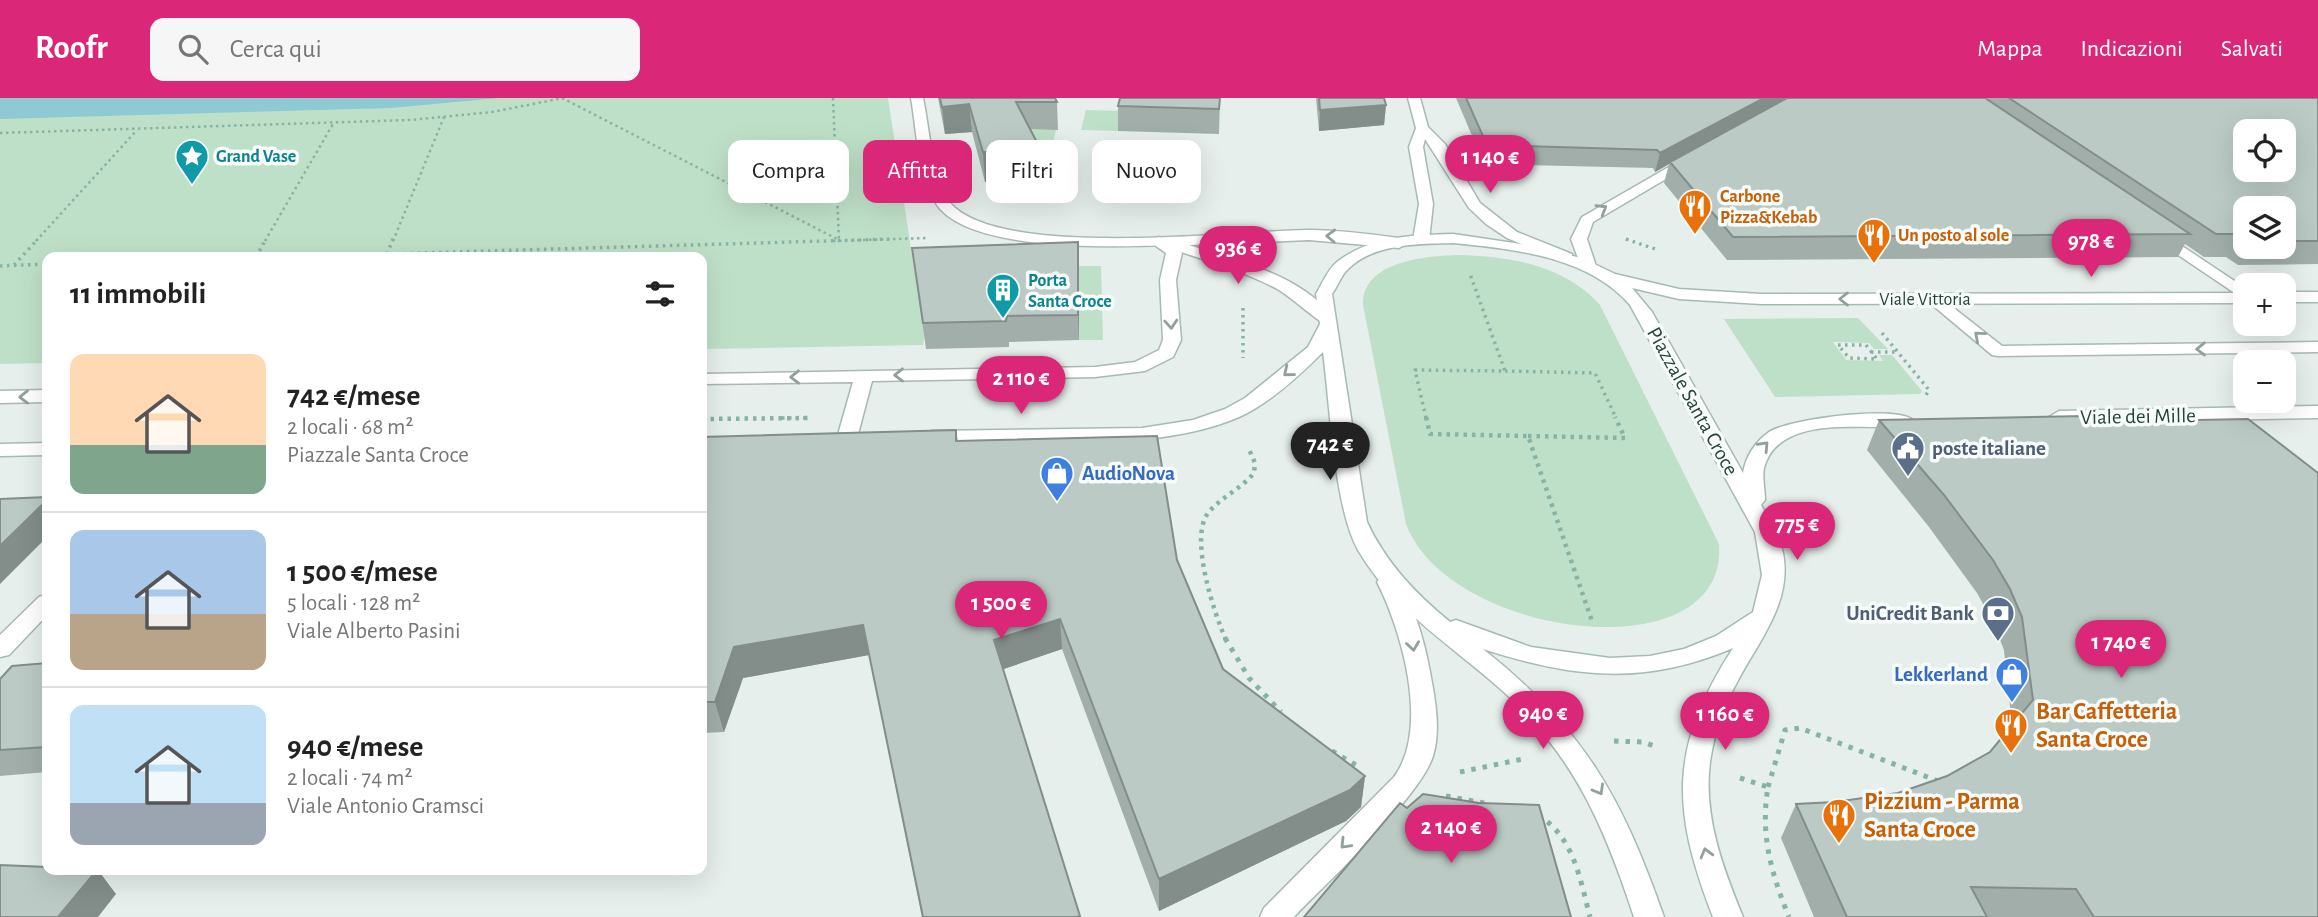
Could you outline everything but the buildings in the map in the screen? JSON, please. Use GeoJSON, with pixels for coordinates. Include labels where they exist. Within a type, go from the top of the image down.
{"type":"FeatureCollection","features":[{"type":"Feature","properties":{"kind":"main road"},"geometry":{"type":"LineString","coordinates":[[918,98],[926,140]]}},
{"type":"Feature","properties":{"kind":"main road"},"geometry":{"type":"LineString","coordinates":[[1414,98],[1422,128],[1438,144],[1474,205],[1490,221],[1512,235],[1566,257]]}},
{"type":"Feature","properties":{"kind":"main road"},"geometry":{"type":"LineString","coordinates":[[1421,240],[1426,204],[1416,147],[1422,128]]}},
{"type":"Feature","properties":{"kind":"main road"},"geometry":{"type":"LineString","coordinates":[[1588,266],[1579,239],[1587,220],[1708,151]]}},
{"type":"Feature","properties":{"kind":"main road"},"geometry":{"type":"LineString","coordinates":[[943,203],[946,209],[957,216],[1002,233],[1158,242],[1309,235],[1399,243]]}},
{"type":"Feature","properties":{"kind":"main road"},"geometry":{"type":"LineString","coordinates":[[2150,229],[2233,288]]}},
{"type":"Feature","properties":{"kind":"main road"},"geometry":{"type":"LineString","coordinates":[[1275,917],[1404,784],[1416,768],[1421,749],[1422,713],[1405,612],[1375,563],[1356,522],[1324,294],[1335,273],[1361,255],[1399,243],[1421,240],[1494,240],[1566,257]]}},
{"type":"Feature","properties":{"kind":"main road"},"geometry":{"type":"LineString","coordinates":[[914,437],[1142,433],[1184,428],[1220,418],[1252,402],[1317,350],[1326,333],[1327,320],[1312,303],[1219,258],[1158,242]]}},
{"type":"Feature","properties":{"kind":"main road"},"geometry":{"type":"LineString","coordinates":[[707,379],[1106,372],[1139,367],[1167,353],[1172,340],[1168,280],[1174,253],[1168,245],[1158,242]]}},
{"type":"Feature","properties":{"kind":"main road","name":"Piazzale Santa Croce"},"geometry":{"type":"LineString","coordinates":[[1566,257],[1607,276],[1636,300],[1644,312],[1766,532],[1774,554],[1776,576],[1771,597]]}},
{"type":"Feature","properties":{"kind":"main road","name":"Viale Vittoria"},"geometry":{"type":"LineString","coordinates":[[1607,276],[1662,291],[1699,296],[1936,299],[2233,296]]}},
{"type":"Feature","properties":{"kind":"main road"},"geometry":{"type":"LineString","coordinates":[[2296,298],[2318,297]]}},
{"type":"Feature","properties":{"kind":"main road"},"geometry":{"type":"LineString","coordinates":[[1936,299],[1997,352],[2318,347]]}},
{"type":"Feature","properties":{"kind":"main road"},"geometry":{"type":"LineString","coordinates":[[864,376],[840,438],[873,438]]}},
{"type":"Feature","properties":{"kind":"main road"},"geometry":{"type":"LineString","coordinates":[[0,397],[42,396]]}},
{"type":"Feature","properties":{"kind":"main road","name":"Viale dei Mille"},"geometry":{"type":"LineString","coordinates":[[2041,418],[2318,412]]}},
{"type":"Feature","properties":{"kind":"main road"},"geometry":{"type":"LineString","coordinates":[[1766,532],[1755,502],[1751,476],[1755,458],[1763,443],[1781,433],[1815,424],[1930,420]]}},
{"type":"Feature","properties":{"kind":"main road"},"geometry":{"type":"LineString","coordinates":[[0,450],[42,449]]}},
{"type":"Feature","properties":{"kind":"main road"},"geometry":{"type":"LineString","coordinates":[[1375,563],[1392,583],[1522,695],[1585,767],[1620,830],[1649,917]]}},
{"type":"Feature","properties":{"kind":"main road"},"geometry":{"type":"LineString","coordinates":[[1415,602],[1474,636],[1509,649],[1584,664],[1622,665],[1668,661],[1718,646],[1741,633],[1759,616],[1771,597]]}},
{"type":"Feature","properties":{"kind":"main road"},"geometry":{"type":"LineString","coordinates":[[1728,917],[1705,851],[1696,814],[1695,786],[1710,716],[1722,686],[1754,635],[1771,597]]}},
{"type":"Feature","properties":{"kind":"main road"},"geometry":{"type":"LineString","coordinates":[[0,649],[42,607]]}},
{"type":"Feature","properties":{"kind":"path"},"geometry":{"type":"LineString","coordinates":[[1,134],[334,124],[444,117],[562,98],[839,241]]}},
{"type":"Feature","properties":{"kind":"path"},"geometry":{"type":"LineString","coordinates":[[833,98],[839,241]]}},
{"type":"Feature","properties":{"kind":"path"},"geometry":{"type":"LineString","coordinates":[[388,252],[444,117]]}},
{"type":"Feature","properties":{"kind":"path"},"geometry":{"type":"LineString","coordinates":[[259,252],[334,124]]}},
{"type":"Feature","properties":{"kind":"path"},"geometry":{"type":"LineString","coordinates":[[15,265],[138,130]]}},
{"type":"Feature","properties":{"kind":"path"},"geometry":{"type":"LineString","coordinates":[[457,252],[932,238],[921,222],[931,203]]}},
{"type":"Feature","properties":{"kind":"path"},"geometry":{"type":"LineString","coordinates":[[0,266],[42,264]]}},
{"type":"Feature","properties":{"kind":"path"},"geometry":{"type":"LineString","coordinates":[[1469,270],[1505,371]]}},
{"type":"Feature","properties":{"kind":"path"},"geometry":{"type":"LineString","coordinates":[[1238,368],[1245,347],[1242,298]]}},
{"type":"Feature","properties":{"kind":"path"},"geometry":{"type":"LineString","coordinates":[[1880,331],[1929,390],[1924,398]]}},
{"type":"Feature","properties":{"kind":"path"},"geometry":{"type":"LineString","coordinates":[[1839,345],[1866,345],[1871,352],[1877,359],[1849,358],[1839,345]]}},
{"type":"Feature","properties":{"kind":"path"},"geometry":{"type":"LineString","coordinates":[[1871,352],[1897,352]]}},
{"type":"Feature","properties":{"kind":"path"},"geometry":{"type":"LineString","coordinates":[[1415,370],[1595,373],[1625,438],[1528,436],[1430,434],[1415,370]]}},
{"type":"Feature","properties":{"kind":"path"},"geometry":{"type":"LineString","coordinates":[[1220,418],[1242,435],[1254,458],[1255,468],[1251,477],[1209,511],[1202,522],[1206,590],[1219,628],[1240,668],[1285,716]]}},
{"type":"Feature","properties":{"kind":"path"},"geometry":{"type":"LineString","coordinates":[[1528,436],[1594,625]]}},
{"type":"Feature","properties":{"kind":"path"},"geometry":{"type":"LineString","coordinates":[[1768,787],[1785,730],[1800,728],[1944,784]]}},
{"type":"Feature","properties":{"kind":"path"},"geometry":{"type":"LineString","coordinates":[[1326,748],[1376,775],[1499,806]]}},
{"type":"Feature","properties":{"kind":"path"},"geometry":{"type":"LineString","coordinates":[[1525,811],[1546,819],[1561,834],[1572,858],[1590,917]]}},
{"type":"Feature","properties":{"kind":"green space"},"geometry":{"type":"Polygon","coordinates":[[[0,98],[888,98],[894,140],[863,140],[863,203],[904,203],[919,301],[931,301],[923,345],[707,349],[707,252],[42,252],[42,363],[0,364],[0,98]]]}},
{"type":"Feature","properties":{"kind":"green space"},"geometry":{"type":"Polygon","coordinates":[[[1086,110],[1123,111],[1120,131],[1081,130],[1086,110]]]}},
{"type":"Feature","properties":{"kind":"green space"},"geometry":{"type":"Polygon","coordinates":[[[1057,126],[1054,140],[1029,140],[1025,128],[1057,126]]]}},
{"type":"Feature","properties":{"kind":"green space"},"geometry":{"type":"Polygon","coordinates":[[[1458,255],[1535,265],[1570,280],[1600,305],[1719,544],[1710,585],[1680,612],[1636,625],[1582,626],[1527,615],[1474,594],[1432,563],[1406,524],[1363,305],[1365,290],[1384,270],[1398,264],[1430,257],[1458,255]]]}},
{"type":"Feature","properties":{"kind":"green space"},"geometry":{"type":"Polygon","coordinates":[[[1079,266],[1101,266],[1103,340],[1079,340],[1079,266]]]}},
{"type":"Feature","properties":{"kind":"green space"},"geometry":{"type":"Polygon","coordinates":[[[1858,318],[1888,349],[1874,349],[1869,343],[1833,342],[1846,360],[1883,361],[1879,355],[1892,355],[1922,391],[1920,394],[1775,397],[1724,319],[1858,318]]]}},
{"type":"Feature","properties":{"kind":"water"},"geometry":{"type":"Polygon","coordinates":[[[0,98],[499,98],[391,108],[0,119],[0,98]]]}},
{"type":"Feature","properties":{"kind":"place","name":"Grand Vase"},"geometry":{"type":"Point","coordinates":[192,186]}},
{"type":"Feature","properties":{"kind":"place","name":"Carbone Pizza&Kebab"},"geometry":{"type":"Point","coordinates":[1695,236]}},
{"type":"Feature","properties":{"kind":"place","name":"Un posto al sole"},"geometry":{"type":"Point","coordinates":[1874,265]}},
{"type":"Feature","properties":{"kind":"place","name":"Porta Santa Croce"},"geometry":{"type":"Point","coordinates":[1003,320]}},
{"type":"Feature","properties":{"kind":"place","name":"poste italiane"},"geometry":{"type":"Point","coordinates":[1908,478]}},
{"type":"Feature","properties":{"kind":"place","name":"AudioNova"},"geometry":{"type":"Point","coordinates":[1057,503]}},
{"type":"Feature","properties":{"kind":"place","name":"UniCredit Bank"},"geometry":{"type":"Point","coordinates":[1998,643]}},
{"type":"Feature","properties":{"kind":"place","name":"Lekkerland"},"geometry":{"type":"Point","coordinates":[2012,704]}},
{"type":"Feature","properties":{"kind":"place","name":"Bar Caffetteria Santa Croce"},"geometry":{"type":"Point","coordinates":[2011,755]}},
{"type":"Feature","properties":{"kind":"place","name":"Pizzium - Parma Santa Croce"},"geometry":{"type":"Point","coordinates":[1839,845]}}]}
